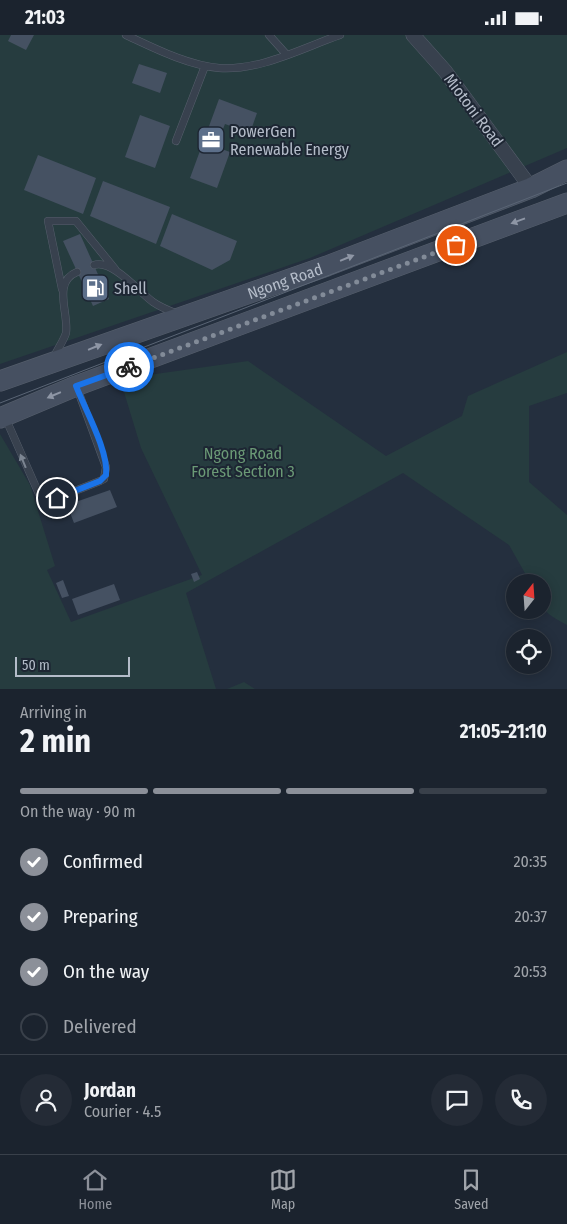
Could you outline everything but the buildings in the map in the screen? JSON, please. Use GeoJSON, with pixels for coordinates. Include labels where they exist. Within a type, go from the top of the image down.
{"type":"FeatureCollection","features":[{"type":"Feature","properties":{"kind":"main road","name":"Ngong Road"},"geometry":{"type":"LineString","coordinates":[[0,381],[327,266],[531,188],[567,170]]}},
{"type":"Feature","properties":{"kind":"main road","name":"Ngong Road"},"geometry":{"type":"LineString","coordinates":[[3,417],[76,386],[567,203]]}},
{"type":"Feature","properties":{"kind":"street","name":"Miotoni Road"},"geometry":{"type":"LineString","coordinates":[[413,35],[445,71],[531,188]]}},
{"type":"Feature","properties":{"kind":"lane"},"geometry":{"type":"LineString","coordinates":[[126,35],[205,66],[221,68],[256,65],[340,35]]}},
{"type":"Feature","properties":{"kind":"lane"},"geometry":{"type":"LineString","coordinates":[[269,35],[286,55]]}},
{"type":"Feature","properties":{"kind":"lane"},"geometry":{"type":"LineString","coordinates":[[176,141],[205,66]]}},
{"type":"Feature","properties":{"kind":"lane"},"geometry":{"type":"LineString","coordinates":[[50,364],[66,333],[62,289],[48,221],[76,221],[115,269],[154,303],[181,316]]}},
{"type":"Feature","properties":{"kind":"lane"},"geometry":{"type":"LineString","coordinates":[[94,265],[98,264],[115,269]]}},
{"type":"Feature","properties":{"kind":"lane"},"geometry":{"type":"LineString","coordinates":[[62,289],[73,274],[77,272]]}},
{"type":"Feature","properties":{"kind":"lane"},"geometry":{"type":"LineString","coordinates":[[3,417],[39,494],[52,499],[100,481],[104,479],[106,467],[76,386]]}},
{"type":"Feature","properties":{"kind":"green space"},"geometry":{"type":"Polygon","coordinates":[[[0,35],[567,35],[567,148],[310,258],[0,364],[0,35]]]}},
{"type":"Feature","properties":{"kind":"green space","name":"Ngong Road Forest Section 3"},"geometry":{"type":"Polygon","coordinates":[[[567,352],[567,393],[529,406],[529,482],[567,515],[567,625],[551,615],[551,574],[525,574],[509,545],[403,473],[186,593],[216,689],[0,689],[0,434],[30,485],[55,566],[47,570],[71,622],[202,575],[141,448],[120,379],[248,361],[386,456],[462,416],[468,396],[567,352]]]}},
{"type":"Feature","properties":{"kind":"green space"},"geometry":{"type":"Polygon","coordinates":[[[244,682],[255,689],[227,689],[244,682]]]}},
{"type":"Feature","properties":{"kind":"tram line"},"geometry":{"type":"LineString","coordinates":[[0,403],[567,183]]}},
{"type":"Feature","properties":{"kind":"way so far"},"geometry":{"type":"LineString","coordinates":[[129,367],[456,245]]}},
{"type":"Feature","properties":{"kind":"place","name":"PowerGen Renewable Energy"},"geometry":{"type":"Point","coordinates":[211,140]}},
{"type":"Feature","properties":{"kind":"place","name":"Shell"},"geometry":{"type":"Point","coordinates":[95,288]}},
{"type":"Feature","properties":{"kind":"route"},"geometry":{"type":"LineString","coordinates":[[57,498],[100,481],[106,475],[101,448],[76,386],[129,367]]}}]}
